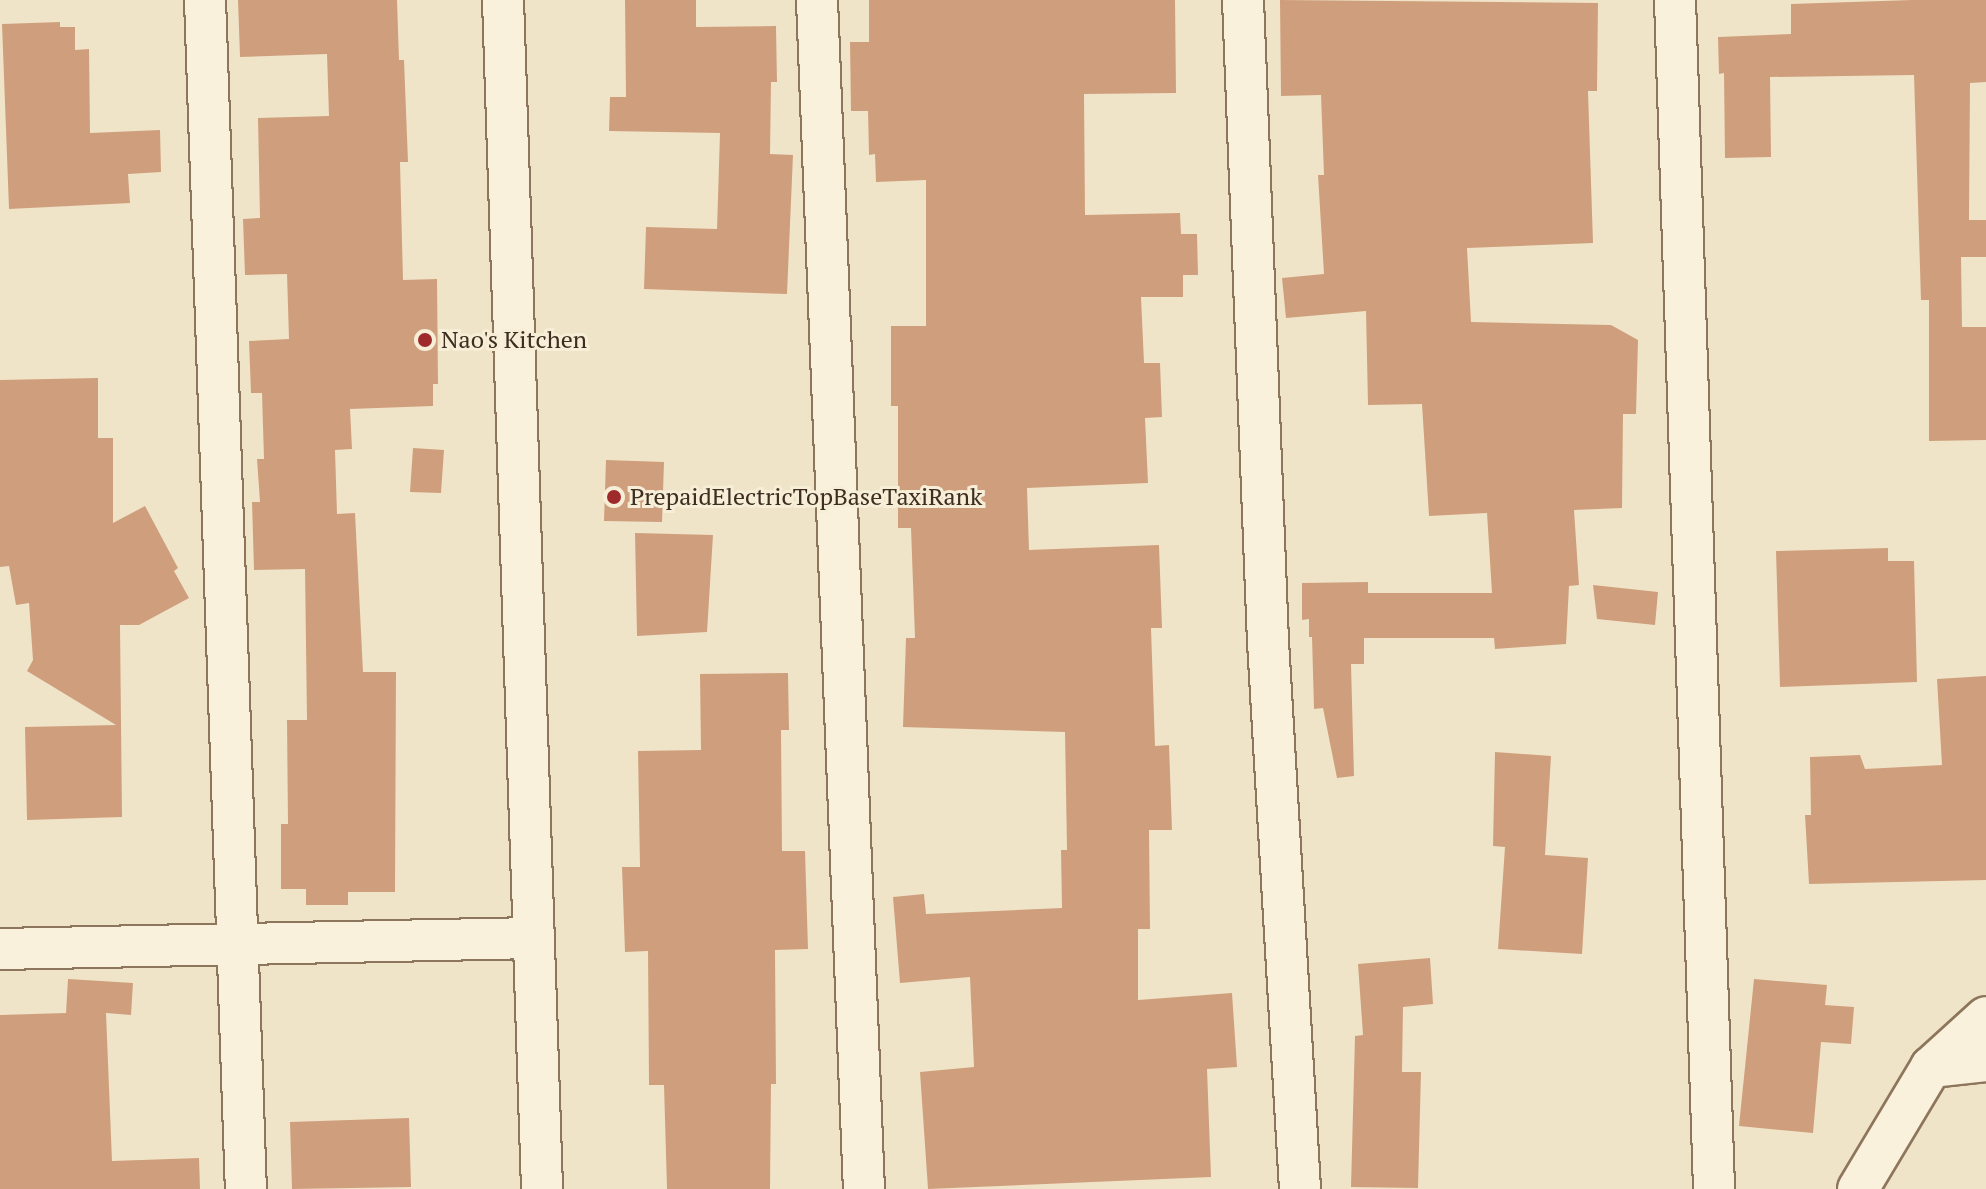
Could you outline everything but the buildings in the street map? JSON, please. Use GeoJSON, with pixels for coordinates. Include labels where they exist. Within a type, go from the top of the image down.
{"type":"FeatureCollection","features":[{"type":"Feature","properties":{"kind":"street"},"geometry":{"type":"LineString","coordinates":[[205,0],[216,218],[236,945],[246,1189]]}},
{"type":"Feature","properties":{"kind":"street"},"geometry":{"type":"LineString","coordinates":[[503,0],[542,1189]]}},
{"type":"Feature","properties":{"kind":"street"},"geometry":{"type":"LineString","coordinates":[[817,0],[852,955],[864,1189]]}},
{"type":"Feature","properties":{"kind":"street"},"geometry":{"type":"LineString","coordinates":[[1243,0],[1267,626],[1300,1189]]}},
{"type":"Feature","properties":{"kind":"street"},"geometry":{"type":"LineString","coordinates":[[1675,0],[1714,1189]]}},
{"type":"Feature","properties":{"kind":"street"},"geometry":{"type":"LineString","coordinates":[[0,949],[534,938]]}},
{"type":"Feature","properties":{"kind":"street"},"geometry":{"type":"LineString","coordinates":[[1858,1189],[1931,1067],[1986,1017]]}},
{"type":"Feature","properties":{"kind":"street"},"geometry":{"type":"LineString","coordinates":[[1931,1067],[1986,1061]]}},
{"type":"Feature","properties":{"kind":"place","name":"Nao's Kitchen"},"geometry":{"type":"Point","coordinates":[425,340]}},
{"type":"Feature","properties":{"kind":"place","name":"PrepaidElectricTopBaseTaxiRank"},"geometry":{"type":"Point","coordinates":[614,497]}}]}
